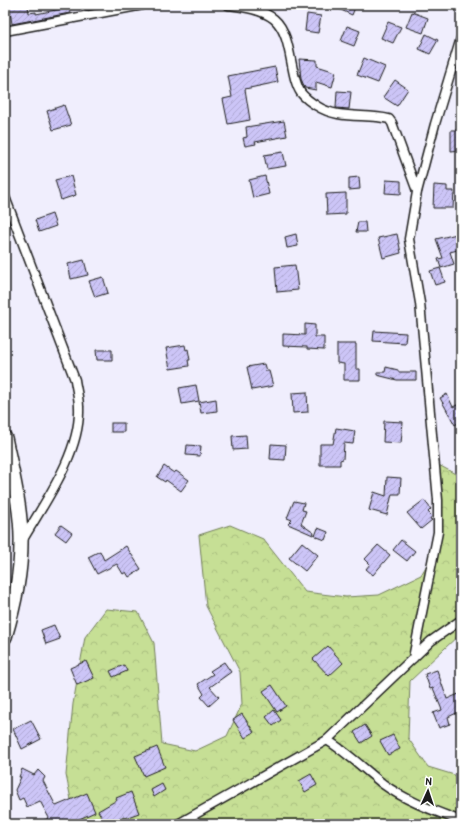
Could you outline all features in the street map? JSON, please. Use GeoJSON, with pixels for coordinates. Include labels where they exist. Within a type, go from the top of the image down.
{"type":"FeatureCollection","features":[{"type":"Feature","properties":{"kind":"highway"},"geometry":{"type":"LineString","coordinates":[[5,438],[14,480],[21,543],[18,583],[5,637]]}},
{"type":"Feature","properties":{"kind":"street"},"geometry":{"type":"LineString","coordinates":[[5,31],[143,5]]}},
{"type":"Feature","properties":{"kind":"street"},"geometry":{"type":"LineString","coordinates":[[228,5],[249,8],[275,19],[280,25],[288,47],[297,86],[301,93],[319,108],[339,114],[389,119],[397,136],[417,192]]}},
{"type":"Feature","properties":{"kind":"street"},"geometry":{"type":"LineString","coordinates":[[413,658],[438,532],[438,500],[420,303],[409,239],[417,192],[435,124],[461,38]]}},
{"type":"Feature","properties":{"kind":"street"},"geometry":{"type":"LineString","coordinates":[[5,197],[75,380],[80,407],[77,430],[64,468],[21,543]]}},
{"type":"Feature","properties":{"kind":"street"},"geometry":{"type":"LineString","coordinates":[[178,824],[327,740],[431,641],[461,620]]}},
{"type":"Feature","properties":{"kind":"street"},"geometry":{"type":"LineString","coordinates":[[327,740],[344,750],[384,785],[427,808],[461,821]]}},
{"type":"Feature","properties":{"kind":"green space"},"geometry":{"type":"Polygon","coordinates":[[[435,463],[461,477],[461,633],[410,681],[408,738],[428,767],[461,777],[461,824],[76,824],[66,775],[73,704],[85,637],[106,609],[138,612],[154,643],[162,744],[195,751],[227,736],[242,704],[240,672],[206,606],[199,535],[230,525],[263,539],[305,592],[346,597],[379,595],[421,575],[434,553],[435,463]]]}},
{"type":"Feature","properties":{"kind":"building"},"geometry":{"type":"Polygon","coordinates":[[[9,5],[28,5],[29,13],[36,12],[36,14],[61,9],[60,5],[69,5],[70,13],[12,24],[9,5]]]}},
{"type":"Feature","properties":{"kind":"building"},"geometry":{"type":"Polygon","coordinates":[[[330,5],[356,5],[352,15],[330,5]]]}},
{"type":"Feature","properties":{"kind":"building"},"geometry":{"type":"Polygon","coordinates":[[[412,12],[428,18],[423,33],[406,27],[412,12]]]}},
{"type":"Feature","properties":{"kind":"building"},"geometry":{"type":"Polygon","coordinates":[[[307,14],[321,16],[318,33],[305,31],[307,14]]]}},
{"type":"Feature","properties":{"kind":"building"},"geometry":{"type":"Polygon","coordinates":[[[388,22],[401,27],[393,43],[381,38],[388,22]]]}},
{"type":"Feature","properties":{"kind":"building"},"geometry":{"type":"Polygon","coordinates":[[[347,26],[360,31],[354,46],[341,41],[347,26]]]}},
{"type":"Feature","properties":{"kind":"building"},"geometry":{"type":"Polygon","coordinates":[[[426,34],[438,40],[430,54],[419,49],[426,34]]]}},
{"type":"Feature","properties":{"kind":"building"},"geometry":{"type":"Polygon","coordinates":[[[364,58],[385,67],[378,83],[357,75],[364,58]]]}},
{"type":"Feature","properties":{"kind":"building"},"geometry":{"type":"Polygon","coordinates":[[[299,59],[317,60],[317,66],[336,72],[332,87],[316,82],[316,90],[305,88],[301,79],[299,59]]]}},
{"type":"Feature","properties":{"kind":"building"},"geometry":{"type":"Polygon","coordinates":[[[275,67],[278,82],[245,89],[250,120],[228,124],[223,99],[232,97],[228,76],[275,67]]]}},
{"type":"Feature","properties":{"kind":"building"},"geometry":{"type":"Polygon","coordinates":[[[395,80],[408,89],[397,106],[383,97],[395,80]]]}},
{"type":"Feature","properties":{"kind":"building"},"geometry":{"type":"Polygon","coordinates":[[[337,91],[351,92],[349,109],[336,108],[337,91]]]}},
{"type":"Feature","properties":{"kind":"building"},"geometry":{"type":"Polygon","coordinates":[[[64,105],[71,125],[53,130],[47,111],[64,105]]]}},
{"type":"Feature","properties":{"kind":"building"},"geometry":{"type":"Polygon","coordinates":[[[284,121],[287,136],[255,142],[256,144],[245,146],[243,138],[247,137],[246,127],[284,121]]]}},
{"type":"Feature","properties":{"kind":"building"},"geometry":{"type":"Polygon","coordinates":[[[451,130],[461,130],[461,150],[451,151],[451,130]]]}},
{"type":"Feature","properties":{"kind":"building"},"geometry":{"type":"Polygon","coordinates":[[[283,152],[286,166],[267,169],[264,155],[283,152]]]}},
{"type":"Feature","properties":{"kind":"building"},"geometry":{"type":"Polygon","coordinates":[[[71,176],[76,195],[61,200],[55,180],[71,176]]]}},
{"type":"Feature","properties":{"kind":"building"},"geometry":{"type":"Polygon","coordinates":[[[265,176],[269,194],[253,198],[249,180],[265,176]]]}},
{"type":"Feature","properties":{"kind":"building"},"geometry":{"type":"Polygon","coordinates":[[[359,177],[360,189],[349,190],[349,178],[359,177]]]}},
{"type":"Feature","properties":{"kind":"building"},"geometry":{"type":"Polygon","coordinates":[[[386,180],[401,181],[401,194],[385,193],[386,180]]]}},
{"type":"Feature","properties":{"kind":"building"},"geometry":{"type":"Polygon","coordinates":[[[434,185],[447,186],[447,191],[454,191],[453,208],[433,208],[434,185]]]}},
{"type":"Feature","properties":{"kind":"building"},"geometry":{"type":"Polygon","coordinates":[[[346,193],[346,214],[327,215],[326,194],[346,193]]]}},
{"type":"Feature","properties":{"kind":"building"},"geometry":{"type":"Polygon","coordinates":[[[52,214],[56,226],[39,232],[35,220],[52,214]]]}},
{"type":"Feature","properties":{"kind":"building"},"geometry":{"type":"Polygon","coordinates":[[[358,222],[365,222],[366,232],[356,232],[358,222]]]}},
{"type":"Feature","properties":{"kind":"building"},"geometry":{"type":"Polygon","coordinates":[[[461,233],[461,249],[450,252],[454,264],[441,268],[438,259],[443,258],[436,239],[461,233]]]}},
{"type":"Feature","properties":{"kind":"building"},"geometry":{"type":"Polygon","coordinates":[[[296,234],[298,246],[287,248],[285,237],[296,234]]]}},
{"type":"Feature","properties":{"kind":"building"},"geometry":{"type":"Polygon","coordinates":[[[397,234],[401,253],[383,258],[378,238],[397,234]]]}},
{"type":"Feature","properties":{"kind":"building"},"geometry":{"type":"Polygon","coordinates":[[[84,260],[88,275],[71,279],[68,264],[84,260]]]}},
{"type":"Feature","properties":{"kind":"building"},"geometry":{"type":"Polygon","coordinates":[[[295,265],[298,290],[277,292],[275,267],[295,265]]]}},
{"type":"Feature","properties":{"kind":"building"},"geometry":{"type":"Polygon","coordinates":[[[440,268],[445,282],[435,285],[430,271],[440,268]]]}},
{"type":"Feature","properties":{"kind":"building"},"geometry":{"type":"Polygon","coordinates":[[[103,277],[108,293],[95,297],[89,281],[103,277]]]}},
{"type":"Feature","properties":{"kind":"building"},"geometry":{"type":"Polygon","coordinates":[[[305,324],[315,325],[315,337],[324,337],[324,350],[307,349],[307,347],[283,346],[283,334],[305,335],[305,324]]]}},
{"type":"Feature","properties":{"kind":"building"},"geometry":{"type":"Polygon","coordinates":[[[374,331],[406,333],[405,343],[373,341],[374,331]]]}},
{"type":"Feature","properties":{"kind":"building"},"geometry":{"type":"Polygon","coordinates":[[[337,344],[356,344],[356,369],[360,369],[360,380],[344,380],[344,364],[337,363],[337,344]]]}},
{"type":"Feature","properties":{"kind":"building"},"geometry":{"type":"Polygon","coordinates":[[[185,345],[186,350],[188,349],[190,360],[188,360],[189,366],[170,369],[166,348],[185,345]]]}},
{"type":"Feature","properties":{"kind":"building"},"geometry":{"type":"Polygon","coordinates":[[[96,350],[112,350],[112,360],[97,360],[96,350]]]}},
{"type":"Feature","properties":{"kind":"building"},"geometry":{"type":"Polygon","coordinates":[[[264,364],[266,371],[269,371],[273,386],[252,390],[247,367],[264,364]]]}},
{"type":"Feature","properties":{"kind":"building"},"geometry":{"type":"Polygon","coordinates":[[[386,367],[398,370],[398,372],[416,372],[416,380],[397,380],[377,375],[377,372],[385,372],[386,367]]]}},
{"type":"Feature","properties":{"kind":"building"},"geometry":{"type":"Polygon","coordinates":[[[196,385],[199,401],[182,404],[179,388],[196,385]]]}},
{"type":"Feature","properties":{"kind":"building"},"geometry":{"type":"Polygon","coordinates":[[[307,392],[308,412],[293,413],[292,393],[307,392]]]}},
{"type":"Feature","properties":{"kind":"building"},"geometry":{"type":"Polygon","coordinates":[[[447,394],[453,407],[461,403],[461,421],[455,425],[440,398],[447,394]]]}},
{"type":"Feature","properties":{"kind":"building"},"geometry":{"type":"Polygon","coordinates":[[[216,399],[217,411],[201,413],[199,402],[216,399]]]}},
{"type":"Feature","properties":{"kind":"building"},"geometry":{"type":"Polygon","coordinates":[[[384,421],[403,422],[401,443],[383,442],[384,421]]]}},
{"type":"Feature","properties":{"kind":"building"},"geometry":{"type":"Polygon","coordinates":[[[111,423],[124,423],[124,432],[111,432],[111,423]]]}},
{"type":"Feature","properties":{"kind":"building"},"geometry":{"type":"Polygon","coordinates":[[[336,428],[355,431],[353,444],[344,443],[343,459],[340,460],[340,465],[320,465],[320,444],[333,444],[336,428]]]}},
{"type":"Feature","properties":{"kind":"building"},"geometry":{"type":"Polygon","coordinates":[[[246,435],[247,449],[233,450],[232,436],[246,435]]]}},
{"type":"Feature","properties":{"kind":"building"},"geometry":{"type":"Polygon","coordinates":[[[271,444],[286,445],[285,460],[270,459],[271,444]]]}},
{"type":"Feature","properties":{"kind":"building"},"geometry":{"type":"Polygon","coordinates":[[[187,445],[201,446],[200,456],[186,455],[187,445]]]}},
{"type":"Feature","properties":{"kind":"building"},"geometry":{"type":"Polygon","coordinates":[[[164,466],[174,473],[176,471],[189,480],[181,491],[166,480],[165,482],[157,477],[164,466]]]}},
{"type":"Feature","properties":{"kind":"building"},"geometry":{"type":"Polygon","coordinates":[[[387,477],[401,478],[400,494],[392,494],[387,515],[369,510],[374,492],[386,496],[387,477]]]}},
{"type":"Feature","properties":{"kind":"building"},"geometry":{"type":"Polygon","coordinates":[[[424,500],[431,509],[428,512],[432,516],[430,519],[432,520],[421,529],[407,513],[424,500]]]}},
{"type":"Feature","properties":{"kind":"building"},"geometry":{"type":"Polygon","coordinates":[[[294,501],[304,503],[302,510],[306,511],[301,524],[314,533],[313,535],[288,524],[292,520],[287,518],[294,501]]]}},
{"type":"Feature","properties":{"kind":"building"},"geometry":{"type":"Polygon","coordinates":[[[61,525],[72,533],[66,541],[55,533],[61,525]]]}},
{"type":"Feature","properties":{"kind":"building"},"geometry":{"type":"Polygon","coordinates":[[[318,528],[328,532],[325,540],[315,536],[318,528]]]}},
{"type":"Feature","properties":{"kind":"building"},"geometry":{"type":"Polygon","coordinates":[[[401,540],[415,551],[407,561],[393,550],[401,540]]]}},
{"type":"Feature","properties":{"kind":"building"},"geometry":{"type":"Polygon","coordinates":[[[302,542],[318,555],[305,571],[289,558],[302,542]]]}},
{"type":"Feature","properties":{"kind":"building"},"geometry":{"type":"Polygon","coordinates":[[[378,545],[390,555],[373,575],[366,569],[370,564],[365,559],[378,545]]]}},
{"type":"Feature","properties":{"kind":"building"},"geometry":{"type":"Polygon","coordinates":[[[126,546],[141,569],[129,577],[126,572],[123,574],[117,564],[97,574],[88,557],[100,551],[104,560],[126,546]]]}},
{"type":"Feature","properties":{"kind":"building"},"geometry":{"type":"Polygon","coordinates":[[[54,625],[60,639],[46,644],[41,630],[54,625]]]}},
{"type":"Feature","properties":{"kind":"building"},"geometry":{"type":"Polygon","coordinates":[[[328,646],[343,663],[329,676],[313,659],[328,646]]]}},
{"type":"Feature","properties":{"kind":"building"},"geometry":{"type":"Polygon","coordinates":[[[86,661],[94,678],[77,685],[70,668],[86,661]]]}},
{"type":"Feature","properties":{"kind":"building"},"geometry":{"type":"Polygon","coordinates":[[[224,662],[231,672],[210,687],[219,697],[209,706],[201,697],[204,694],[198,684],[213,674],[210,671],[224,662]]]}},
{"type":"Feature","properties":{"kind":"building"},"geometry":{"type":"Polygon","coordinates":[[[124,665],[127,671],[113,677],[110,671],[124,665]]]}},
{"type":"Feature","properties":{"kind":"building"},"geometry":{"type":"Polygon","coordinates":[[[437,670],[447,699],[461,693],[461,711],[448,717],[450,724],[439,728],[433,713],[442,710],[433,688],[430,689],[425,674],[437,670]]]}},
{"type":"Feature","properties":{"kind":"building"},"geometry":{"type":"Polygon","coordinates":[[[272,685],[286,706],[277,712],[263,691],[272,685]]]}},
{"type":"Feature","properties":{"kind":"building"},"geometry":{"type":"Polygon","coordinates":[[[274,710],[281,720],[273,726],[266,717],[274,710]]]}},
{"type":"Feature","properties":{"kind":"building"},"geometry":{"type":"Polygon","coordinates":[[[242,714],[254,732],[245,738],[233,720],[242,714]]]}},
{"type":"Feature","properties":{"kind":"building"},"geometry":{"type":"Polygon","coordinates":[[[31,720],[41,739],[22,749],[13,729],[31,720]]]}},
{"type":"Feature","properties":{"kind":"building"},"geometry":{"type":"Polygon","coordinates":[[[365,725],[372,736],[361,743],[354,732],[365,725]]]}},
{"type":"Feature","properties":{"kind":"building"},"geometry":{"type":"Polygon","coordinates":[[[393,735],[400,749],[388,755],[380,741],[393,735]]]}},
{"type":"Feature","properties":{"kind":"building"},"geometry":{"type":"Polygon","coordinates":[[[157,747],[165,767],[144,776],[135,756],[157,747]]]}},
{"type":"Feature","properties":{"kind":"building"},"geometry":{"type":"Polygon","coordinates":[[[22,769],[34,775],[38,770],[45,777],[43,781],[56,806],[87,793],[95,812],[68,824],[36,824],[49,818],[40,801],[27,807],[23,798],[19,800],[15,790],[21,777],[19,777],[22,769]]]}},
{"type":"Feature","properties":{"kind":"building"},"geometry":{"type":"Polygon","coordinates":[[[311,774],[317,785],[305,792],[299,781],[311,774]]]}},
{"type":"Feature","properties":{"kind":"building"},"geometry":{"type":"Polygon","coordinates":[[[162,784],[165,790],[154,797],[151,790],[162,784]]]}},
{"type":"Feature","properties":{"kind":"building"},"geometry":{"type":"Polygon","coordinates":[[[131,792],[139,813],[125,818],[124,816],[109,824],[106,824],[98,811],[117,800],[116,798],[131,792]]]}}]}
